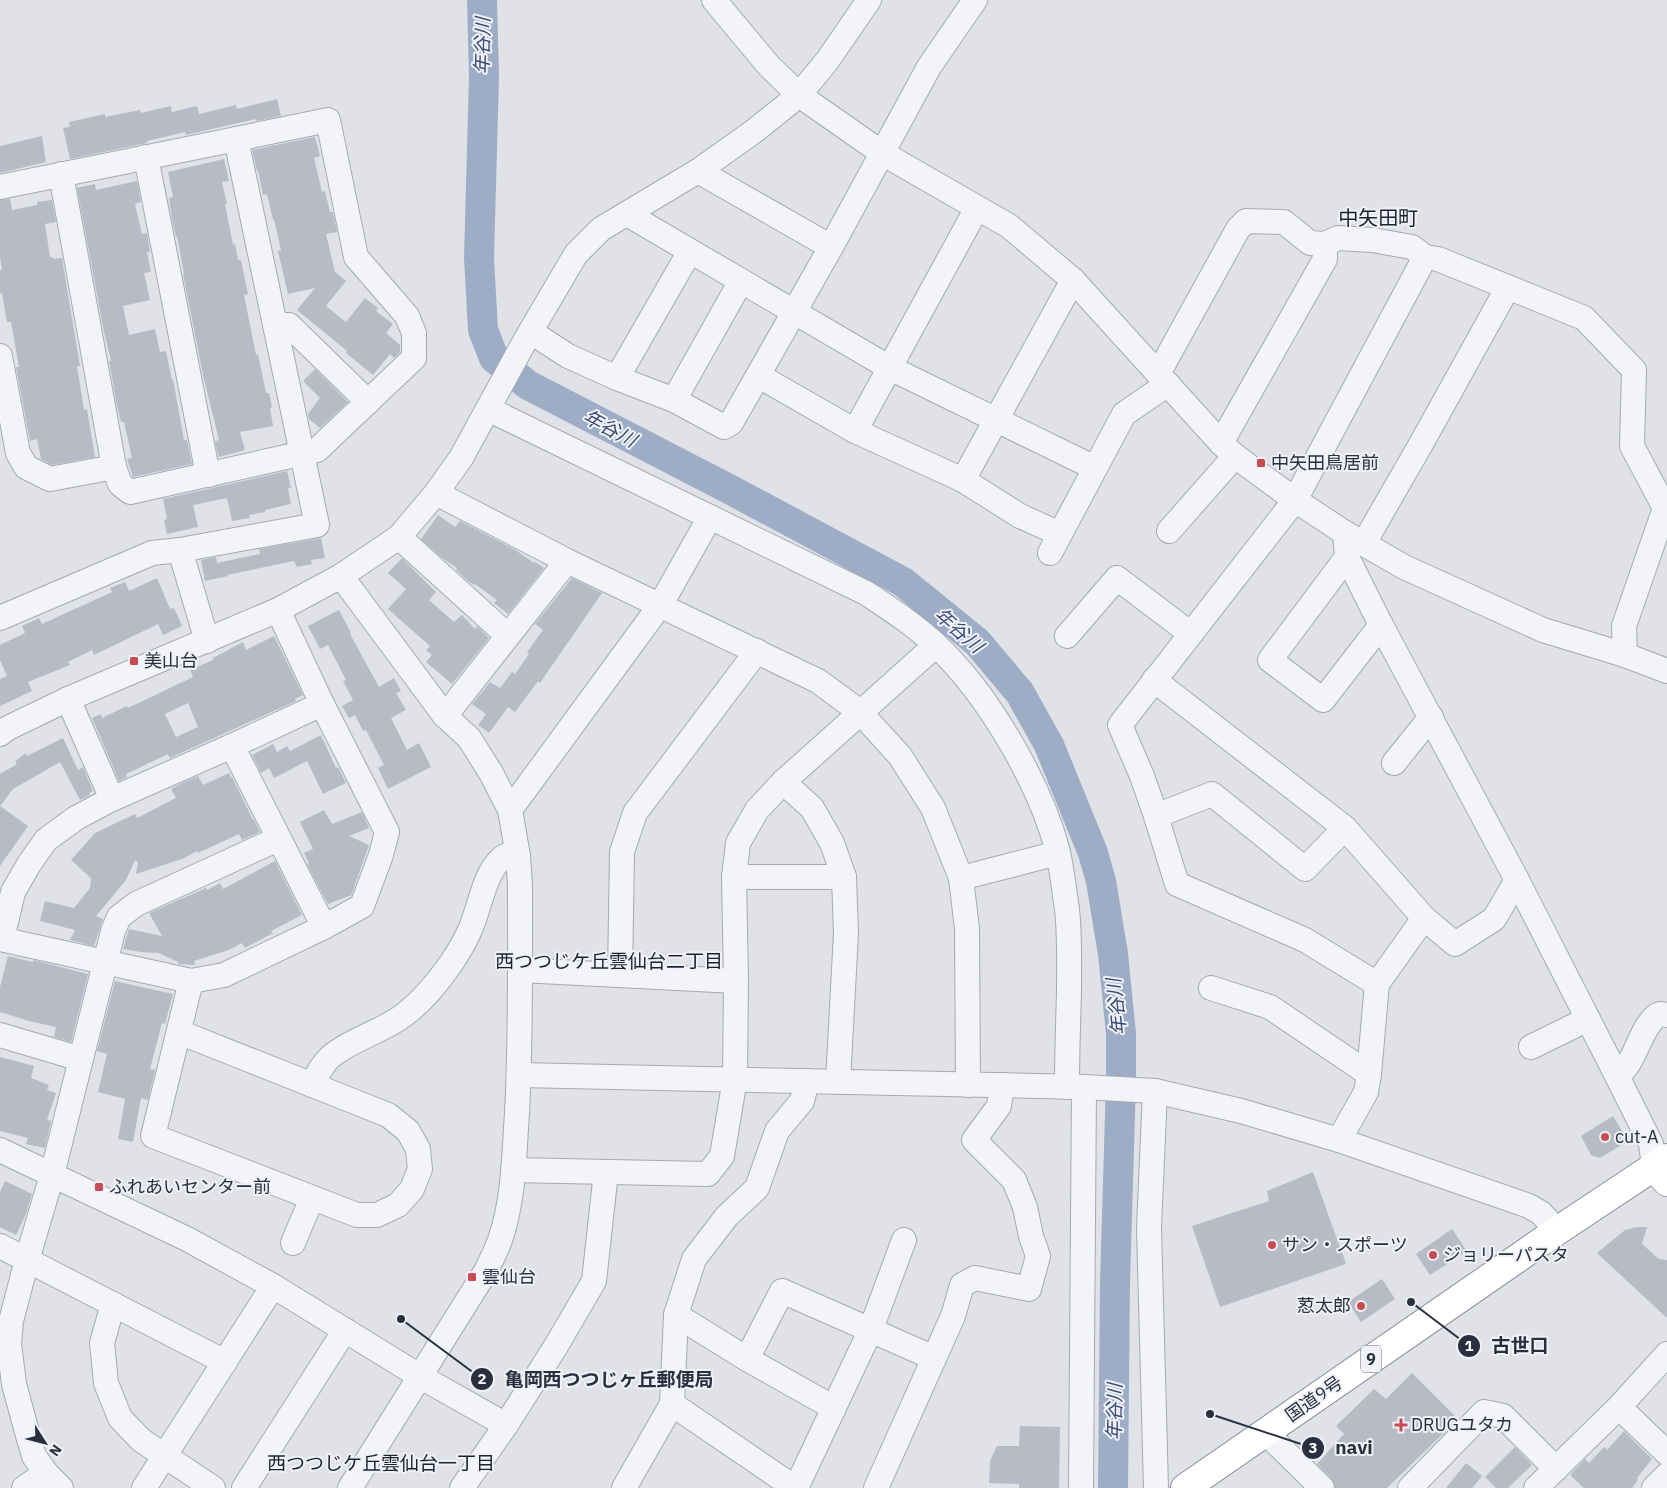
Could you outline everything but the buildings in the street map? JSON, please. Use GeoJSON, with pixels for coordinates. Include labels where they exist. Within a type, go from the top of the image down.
{"type":"FeatureCollection","features":[{"type":"Feature","properties":{"kind":"highway","name":"国道9号"},"geometry":{"type":"LineString","coordinates":[[1185,1488],[1557,1231],[1663,1169]]}},
{"type":"Feature","properties":{"kind":"street"},"geometry":{"type":"LineString","coordinates":[[714,0],[769,66],[799,95],[882,153],[1009,226],[1073,280],[1228,450],[1352,544],[1543,630],[1625,655],[1667,671]]}},
{"type":"Feature","properties":{"kind":"street"},"geometry":{"type":"LineString","coordinates":[[0,734],[8,728],[68,699],[278,610],[341,576],[399,537],[436,493],[461,458],[528,336],[576,254],[601,229],[698,171],[754,132],[799,95],[827,61],[869,0]]}},
{"type":"Feature","properties":{"kind":"street"},"geometry":{"type":"LineString","coordinates":[[528,336],[617,378],[674,400],[724,427],[731,423],[831,247],[929,67],[968,2]]}},
{"type":"Feature","properties":{"kind":"street"},"geometry":{"type":"LineString","coordinates":[[0,187],[61,174],[328,120],[356,257],[407,316],[414,332],[414,358],[317,450],[130,492],[120,484],[114,467],[61,174]]}},
{"type":"Feature","properties":{"kind":"street"},"geometry":{"type":"LineString","coordinates":[[0,618],[152,553],[180,550],[316,525],[236,139]]}},
{"type":"Feature","properties":{"kind":"street"},"geometry":{"type":"LineString","coordinates":[[146,157],[208,474]]}},
{"type":"Feature","properties":{"kind":"street"},"geometry":{"type":"LineString","coordinates":[[698,171],[831,247]]}},
{"type":"Feature","properties":{"kind":"street"},"geometry":{"type":"LineString","coordinates":[[855,431],[978,208]]}},
{"type":"Feature","properties":{"kind":"street"},"geometry":{"type":"LineString","coordinates":[[627,214],[890,368],[1095,468]]}},
{"type":"Feature","properties":{"kind":"street"},"geometry":{"type":"LineString","coordinates":[[759,376],[855,431],[964,480],[1020,516],[1055,543],[1124,414],[1163,379],[1238,229],[1246,221],[1284,222],[1310,243],[1325,244],[1338,238],[1372,240],[1412,247],[1425,257],[1438,259],[1584,318],[1634,370],[1632,446],[1664,508],[1624,626],[1625,655]]}},
{"type":"Feature","properties":{"kind":"street"},"geometry":{"type":"LineString","coordinates":[[1169,531],[1228,450],[1325,259],[1325,244]]}},
{"type":"Feature","properties":{"kind":"street"},"geometry":{"type":"LineString","coordinates":[[617,378],[690,251]]}},
{"type":"Feature","properties":{"kind":"street"},"geometry":{"type":"LineString","coordinates":[[1377,984],[1305,940],[1177,884],[1142,776],[1120,725],[1295,500],[1425,257]]}},
{"type":"Feature","properties":{"kind":"street"},"geometry":{"type":"LineString","coordinates":[[964,480],[1073,280]]}},
{"type":"Feature","properties":{"kind":"street"},"geometry":{"type":"LineString","coordinates":[[674,400],[741,281]]}},
{"type":"Feature","properties":{"kind":"street"},"geometry":{"type":"LineString","coordinates":[[1381,625],[1323,700],[1270,660],[1421,444],[1508,287]]}},
{"type":"Feature","properties":{"kind":"street"},"geometry":{"type":"LineString","coordinates":[[275,325],[289,325],[368,402]]}},
{"type":"Feature","properties":{"kind":"street"},"geometry":{"type":"LineString","coordinates":[[1,370],[18,453],[26,467],[50,479],[114,467]]}},
{"type":"Feature","properties":{"kind":"street"},"geometry":{"type":"LineString","coordinates":[[492,400],[710,517],[866,593],[902,617],[936,644],[964,676],[992,714],[1023,766],[1040,803],[1058,852],[1067,910],[1083,1087],[1081,1488]]}},
{"type":"Feature","properties":{"kind":"street"},"geometry":{"type":"LineString","coordinates":[[436,493],[567,561],[661,604],[818,681],[860,712],[900,756],[933,808],[960,878],[967,929],[968,1084]]}},
{"type":"Feature","properties":{"kind":"street"},"geometry":{"type":"LineString","coordinates":[[510,810],[661,604],[710,517]]}},
{"type":"Feature","properties":{"kind":"street"},"geometry":{"type":"LineString","coordinates":[[399,537],[507,636]]}},
{"type":"Feature","properties":{"kind":"street"},"geometry":{"type":"LineString","coordinates":[[1352,544],[1381,625],[1518,880],[1663,1169]]}},
{"type":"Feature","properties":{"kind":"street"},"geometry":{"type":"LineString","coordinates":[[180,550],[207,641]]}},
{"type":"Feature","properties":{"kind":"street"},"geometry":{"type":"LineString","coordinates":[[445,716],[567,561]]}},
{"type":"Feature","properties":{"kind":"street"},"geometry":{"type":"LineString","coordinates":[[341,576],[445,716],[469,738],[491,773],[510,810],[518,856],[520,885],[519,1075],[513,1170],[506,1219],[500,1240],[486,1271],[350,1488]]}},
{"type":"Feature","properties":{"kind":"street"},"geometry":{"type":"LineString","coordinates":[[1067,636],[1118,578],[1191,634]]}},
{"type":"Feature","properties":{"kind":"street"},"geometry":{"type":"LineString","coordinates":[[278,610],[322,704],[386,832],[381,855],[362,906],[324,927],[224,975],[191,981],[1,939],[13,892],[29,864],[46,840],[76,818],[112,799],[322,704]]}},
{"type":"Feature","properties":{"kind":"street"},"geometry":{"type":"LineString","coordinates":[[513,1170],[708,1174],[722,1156],[735,1079],[734,877],[738,843],[757,810],[783,782],[936,644]]}},
{"type":"Feature","properties":{"kind":"street"},"geometry":{"type":"LineString","coordinates":[[620,975],[622,852],[635,813],[757,651]]}},
{"type":"Feature","properties":{"kind":"street"},"geometry":{"type":"LineString","coordinates":[[1154,680],[1345,828],[1424,918],[1455,944],[1494,919],[1518,880]]}},
{"type":"Feature","properties":{"kind":"street"},"geometry":{"type":"LineString","coordinates":[[68,699],[112,799]]}},
{"type":"Feature","properties":{"kind":"street"},"geometry":{"type":"LineString","coordinates":[[1394,763],[1431,717]]}},
{"type":"Feature","properties":{"kind":"street"},"geometry":{"type":"LineString","coordinates":[[232,746],[324,927]]}},
{"type":"Feature","properties":{"kind":"street"},"geometry":{"type":"LineString","coordinates":[[783,782],[812,808],[832,843],[844,877],[846,932],[838,1082]]}},
{"type":"Feature","properties":{"kind":"street"},"geometry":{"type":"LineString","coordinates":[[1156,816],[1212,794],[1305,869],[1345,828]]}},
{"type":"Feature","properties":{"kind":"street"},"geometry":{"type":"LineString","coordinates":[[24,1488],[53,1480],[34,1456],[26,1432],[5,1341],[52,1175],[113,931],[119,917],[136,904],[278,839]]}},
{"type":"Feature","properties":{"kind":"street"},"geometry":{"type":"LineString","coordinates":[[960,878],[1058,852]]}},
{"type":"Feature","properties":{"kind":"street"},"geometry":{"type":"LineString","coordinates":[[312,1085],[321,1068],[336,1052],[369,1034],[381,1030],[404,1015],[433,989],[459,952],[472,926],[490,872],[500,859],[508,855],[518,856]]}},
{"type":"Feature","properties":{"kind":"street"},"geometry":{"type":"LineString","coordinates":[[734,877],[844,877]]}},
{"type":"Feature","properties":{"kind":"street"},"geometry":{"type":"LineString","coordinates":[[1339,1140],[1366,1092],[1370,1074],[1377,984],[1424,918]]}},
{"type":"Feature","properties":{"kind":"street"},"geometry":{"type":"LineString","coordinates":[[520,970],[736,981]]}},
{"type":"Feature","properties":{"kind":"street"},"geometry":{"type":"LineString","coordinates":[[179,1032],[388,1115],[408,1131],[418,1150],[420,1169],[412,1189],[398,1205],[377,1215],[357,1216],[154,1136],[191,981]]}},
{"type":"Feature","properties":{"kind":"street"},"geometry":{"type":"LineString","coordinates":[[1211,988],[1270,1007],[1370,1074]]}},
{"type":"Feature","properties":{"kind":"street"},"geometry":{"type":"LineString","coordinates":[[1617,1076],[1629,1063],[1645,1030],[1657,1015],[1662,1013],[1667,1015]]}},
{"type":"Feature","properties":{"kind":"street"},"geometry":{"type":"LineString","coordinates":[[1531,1047],[1588,1019]]}},
{"type":"Feature","properties":{"kind":"street"},"geometry":{"type":"LineString","coordinates":[[0,1035],[81,1059]]}},
{"type":"Feature","properties":{"kind":"street"},"geometry":{"type":"LineString","coordinates":[[519,1075],[968,1084],[1150,1091],[1241,1111],[1339,1140],[1529,1206],[1541,1213],[1557,1231]]}},
{"type":"Feature","properties":{"kind":"street"},"geometry":{"type":"LineString","coordinates":[[624,1488],[672,1404],[676,1315],[694,1259],[726,1216],[757,1188],[777,1131],[802,1100],[807,1081]]}},
{"type":"Feature","properties":{"kind":"street"},"geometry":{"type":"LineString","coordinates":[[876,1488],[953,1316],[962,1285],[975,1278],[1029,1289],[1038,1256],[1031,1236],[1025,1207],[1014,1180],[974,1140],[999,1106],[1002,1085]]}},
{"type":"Feature","properties":{"kind":"street"},"geometry":{"type":"LineString","coordinates":[[1150,1091],[1149,1227],[1156,1488]]}},
{"type":"Feature","properties":{"kind":"street"},"geometry":{"type":"LineString","coordinates":[[0,1150],[187,1239],[273,1286],[421,1377],[506,1425]]}},
{"type":"Feature","properties":{"kind":"street"},"geometry":{"type":"LineString","coordinates":[[462,1488],[506,1425],[594,1281],[606,1172]]}},
{"type":"Feature","properties":{"kind":"street"},"geometry":{"type":"LineString","coordinates":[[293,1243],[312,1198]]}},
{"type":"Feature","properties":{"kind":"street"},"geometry":{"type":"LineString","coordinates":[[672,1404],[796,1488],[871,1329],[904,1240]]}},
{"type":"Feature","properties":{"kind":"street"},"geometry":{"type":"LineString","coordinates":[[0,1246],[225,1362]]}},
{"type":"Feature","properties":{"kind":"street"},"geometry":{"type":"LineString","coordinates":[[144,1488],[273,1286]]}},
{"type":"Feature","properties":{"kind":"street"},"geometry":{"type":"LineString","coordinates":[[747,1359],[782,1291],[934,1358]]}},
{"type":"Feature","properties":{"kind":"street"},"geometry":{"type":"LineString","coordinates":[[113,1304],[102,1343],[106,1383],[120,1418],[141,1440],[214,1488]]}},
{"type":"Feature","properties":{"kind":"street"},"geometry":{"type":"LineString","coordinates":[[676,1315],[747,1359],[834,1408]]}},
{"type":"Feature","properties":{"kind":"street"},"geometry":{"type":"LineString","coordinates":[[244,1488],[344,1330]]}},
{"type":"Feature","properties":{"kind":"street"},"geometry":{"type":"LineString","coordinates":[[1536,1488],[1619,1407],[1667,1354]]}},
{"type":"Feature","properties":{"kind":"street"},"geometry":{"type":"LineString","coordinates":[[1619,1407],[1667,1453]]}},
{"type":"Feature","properties":{"kind":"street"},"geometry":{"type":"LineString","coordinates":[[1410,1488],[1484,1412],[1503,1416],[1556,1470]]}},
{"type":"Feature","properties":{"kind":"street"},"geometry":{"type":"LineString","coordinates":[[1266,1432],[1322,1488]]}},
{"type":"Feature","properties":{"kind":"street"},"geometry":{"type":"LineString","coordinates":[[1654,1488],[1667,1475]]}},
{"type":"Feature","properties":{"kind":"waterway","name":"年谷川"},"geometry":{"type":"LineString","coordinates":[[482,0],[484,76],[479,258],[483,330],[494,358],[528,385],[903,582],[977,642],[1020,693],[1049,745],[1093,853],[1101,881],[1113,954],[1121,1034],[1115,1283],[1113,1488]]}},
{"type":"Feature","properties":{"kind":"place","name":"中矢田鳥居前"},"geometry":{"type":"Point","coordinates":[1261,463]}},
{"type":"Feature","properties":{"kind":"place","name":"美山台"},"geometry":{"type":"Point","coordinates":[134,661]}},
{"type":"Feature","properties":{"kind":"place","name":"cut-A"},"geometry":{"type":"Point","coordinates":[1605,1137]}},
{"type":"Feature","properties":{"kind":"place","name":"ふれあいセンター前"},"geometry":{"type":"Point","coordinates":[99,1187]}},
{"type":"Feature","properties":{"kind":"place","name":"サン・スポーツ"},"geometry":{"type":"Point","coordinates":[1272,1245]}},
{"type":"Feature","properties":{"kind":"place","name":"ジョリーパスタ"},"geometry":{"type":"Point","coordinates":[1433,1255]}},
{"type":"Feature","properties":{"kind":"place","name":"雲仙台"},"geometry":{"type":"Point","coordinates":[472,1277]}},
{"type":"Feature","properties":{"kind":"place","name":"古世口"},"geometry":{"type":"Point","coordinates":[1411,1302]}},
{"type":"Feature","properties":{"kind":"place","name":"荵太郎"},"geometry":{"type":"Point","coordinates":[1361,1306]}},
{"type":"Feature","properties":{"kind":"place","name":"亀岡西つつじヶ丘郵便局"},"geometry":{"type":"Point","coordinates":[401,1319]}},
{"type":"Feature","properties":{"kind":"place","name":"navi"},"geometry":{"type":"Point","coordinates":[1210,1414]}},
{"type":"Feature","properties":{"kind":"place","name":"DRUGユタカ"},"geometry":{"type":"Point","coordinates":[1401,1425]}},
{"type":"Feature","properties":{"kind":"district","name":"中矢田町"},"geometry":{"type":"Point","coordinates":[1378,218]}},
{"type":"Feature","properties":{"kind":"district","name":"西つつじケ丘雲仙台二丁目"},"geometry":{"type":"Point","coordinates":[609,961]}},
{"type":"Feature","properties":{"kind":"district","name":"西つつじケ丘雲仙台一丁目"},"geometry":{"type":"Point","coordinates":[381,1463]}}]}
